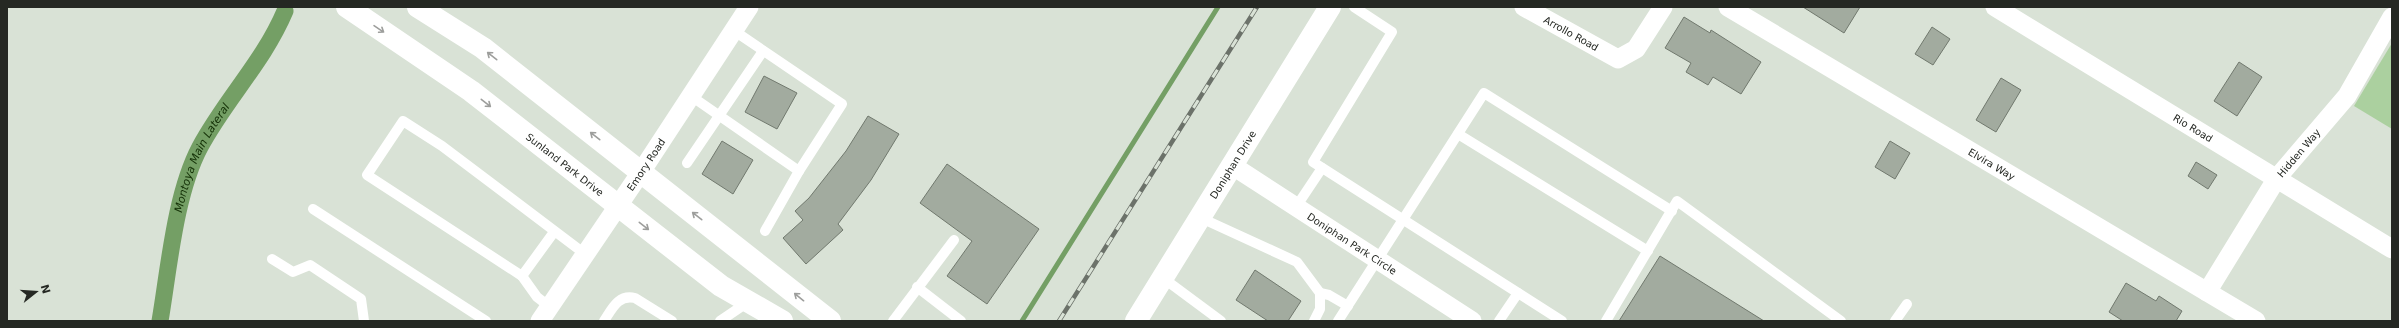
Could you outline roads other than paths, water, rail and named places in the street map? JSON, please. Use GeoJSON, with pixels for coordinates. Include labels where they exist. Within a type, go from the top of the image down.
{"type":"FeatureCollection","features":[{"type":"Feature","properties":{"kind":"main road","name":"Sunland Park Drive"},"geometry":{"type":"LineString","coordinates":[[347,7],[471,91],[721,286],[747,310]]}},
{"type":"Feature","properties":{"kind":"main road"},"geometry":{"type":"LineString","coordinates":[[418,7],[483,48],[830,321]]}},
{"type":"Feature","properties":{"kind":"main road","name":"Doniphan Drive"},"geometry":{"type":"LineString","coordinates":[[1140,319],[1163,278],[1330,7]]}},
{"type":"Feature","properties":{"kind":"main road"},"geometry":{"type":"LineString","coordinates":[[747,310],[782,321]]}},
{"type":"Feature","properties":{"kind":"street","name":"Emory Road"},"geometry":{"type":"LineString","coordinates":[[545,314],[641,172],[749,7]]}},
{"type":"Feature","properties":{"kind":"street","name":"Arrollo Road"},"geometry":{"type":"LineString","coordinates":[[1524,7],[1618,59],[1636,48],[1663,7]]}},
{"type":"Feature","properties":{"kind":"street","name":"Elvira Way"},"geometry":{"type":"LineString","coordinates":[[1728,7],[2256,321]]}},
{"type":"Feature","properties":{"kind":"street","name":"Rio Road"},"geometry":{"type":"LineString","coordinates":[[1995,7],[2392,249]]}},
{"type":"Feature","properties":{"kind":"street"},"geometry":{"type":"LineString","coordinates":[[2378,7],[2392,16]]}},
{"type":"Feature","properties":{"kind":"street","name":"Hidden Way"},"geometry":{"type":"LineString","coordinates":[[2207,292],[2277,178],[2347,96],[2392,16]]}},
{"type":"Feature","properties":{"kind":"street","name":"Doniphan Park Circle"},"geometry":{"type":"LineString","coordinates":[[1233,166],[1472,321]]}},
{"type":"Feature","properties":{"kind":"lane"},"geometry":{"type":"LineString","coordinates":[[1354,7],[1392,32],[1313,162],[1562,321]]}},
{"type":"Feature","properties":{"kind":"lane"},"geometry":{"type":"LineString","coordinates":[[733,30],[842,104],[800,171],[766,231]]}},
{"type":"Feature","properties":{"kind":"lane"},"geometry":{"type":"LineString","coordinates":[[687,163],[763,50]]}},
{"type":"Feature","properties":{"kind":"lane"},"geometry":{"type":"LineString","coordinates":[[1338,321],[1484,93],[1672,211]]}},
{"type":"Feature","properties":{"kind":"lane"},"geometry":{"type":"LineString","coordinates":[[691,96],[800,171]]}},
{"type":"Feature","properties":{"kind":"lane"},"geometry":{"type":"LineString","coordinates":[[545,314],[537,297],[522,276],[367,175],[403,121],[448,151],[585,254]]}},
{"type":"Feature","properties":{"kind":"lane"},"geometry":{"type":"LineString","coordinates":[[1458,134],[1648,251]]}},
{"type":"Feature","properties":{"kind":"lane"},"geometry":{"type":"LineString","coordinates":[[1296,207],[1322,168]]}},
{"type":"Feature","properties":{"kind":"lane"},"geometry":{"type":"LineString","coordinates":[[1606,321],[1677,201],[1841,321]]}},
{"type":"Feature","properties":{"kind":"lane"},"geometry":{"type":"LineString","coordinates":[[313,209],[486,321]]}},
{"type":"Feature","properties":{"kind":"lane"},"geometry":{"type":"LineString","coordinates":[[1201,218],[1296,262],[1320,293],[1320,309],[1314,321]]}},
{"type":"Feature","properties":{"kind":"lane"},"geometry":{"type":"LineString","coordinates":[[522,276],[554,232]]}},
{"type":"Feature","properties":{"kind":"lane"},"geometry":{"type":"LineString","coordinates":[[893,321],[917,287],[954,240]]}},
{"type":"Feature","properties":{"kind":"lane"},"geometry":{"type":"LineString","coordinates":[[272,259],[293,272],[310,265],[361,299],[364,321]]}},
{"type":"Feature","properties":{"kind":"lane"},"geometry":{"type":"LineString","coordinates":[[1163,278],[1221,321]]}},
{"type":"Feature","properties":{"kind":"lane"},"geometry":{"type":"LineString","coordinates":[[917,287],[961,321]]}},
{"type":"Feature","properties":{"kind":"lane"},"geometry":{"type":"LineString","coordinates":[[1320,293],[1329,295],[1348,306]]}},
{"type":"Feature","properties":{"kind":"lane"},"geometry":{"type":"LineString","coordinates":[[1499,321],[1518,293]]}},
{"type":"Feature","properties":{"kind":"lane"},"geometry":{"type":"LineString","coordinates":[[604,321],[619,299],[628,296],[635,298],[672,321]]}},
{"type":"Feature","properties":{"kind":"lane"},"geometry":{"type":"LineString","coordinates":[[1895,321],[1907,304]]}},
{"type":"Feature","properties":{"kind":"lane"},"geometry":{"type":"LineString","coordinates":[[720,321],[747,310]]}},
{"type":"Feature","properties":{"kind":"waterway"},"geometry":{"type":"LineString","coordinates":[[1022,321],[1218,7]]}},
{"type":"Feature","properties":{"kind":"waterway","name":"Montoya Main Lateral"},"geometry":{"type":"LineString","coordinates":[[160,321],[174,232],[184,187],[191,166],[210,130],[266,47],[285,11]]}},
{"type":"Feature","properties":{"kind":"railway"},"geometry":{"type":"LineString","coordinates":[[1059,321],[1257,7]]}}]}
